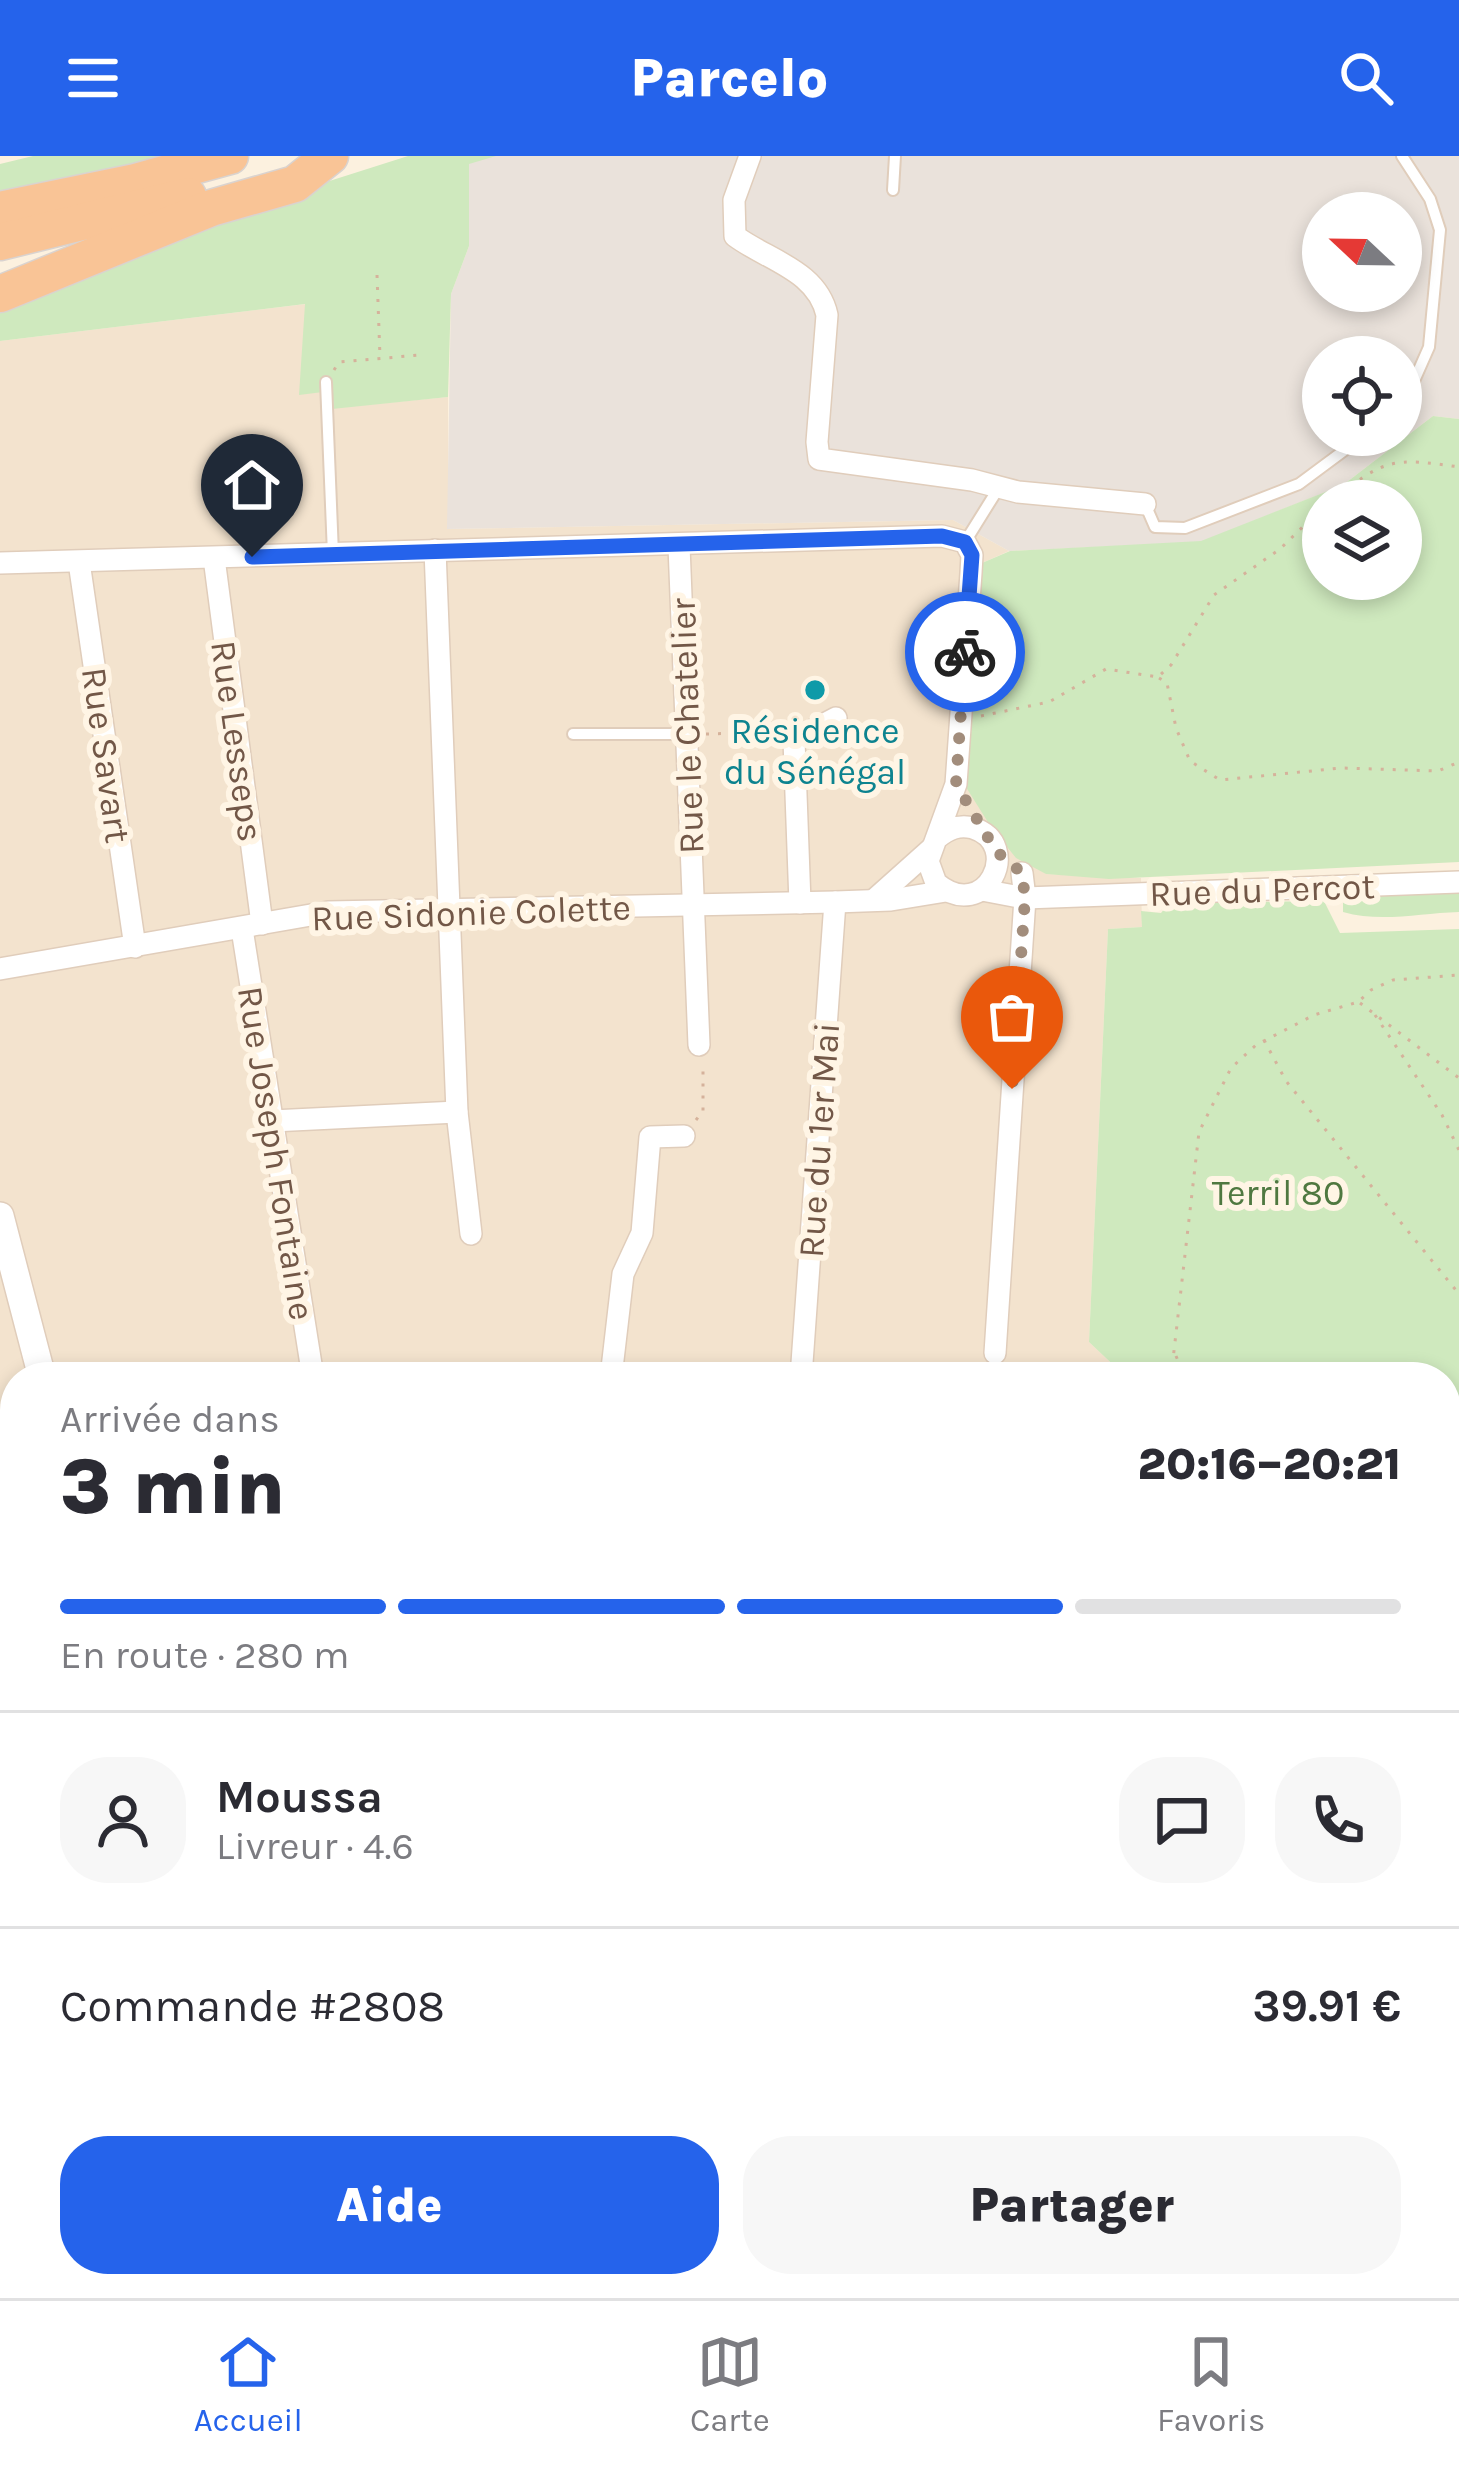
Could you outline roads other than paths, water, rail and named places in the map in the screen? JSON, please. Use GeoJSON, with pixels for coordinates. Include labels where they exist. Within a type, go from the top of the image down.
{"type":"FeatureCollection","features":[{"type":"Feature","properties":{"kind":"highway"},"geometry":{"type":"LineString","coordinates":[[0,210],[230,156]]}},
{"type":"Feature","properties":{"kind":"highway"},"geometry":{"type":"LineString","coordinates":[[0,242],[327,157]]}},
{"type":"Feature","properties":{"kind":"highway"},"geometry":{"type":"LineString","coordinates":[[0,294],[211,208],[295,184],[327,157]]}},
{"type":"Feature","properties":{"kind":"street"},"geometry":{"type":"LineString","coordinates":[[750,156],[734,200],[735,236],[779,259],[824,301],[819,459],[1145,504]]}},
{"type":"Feature","properties":{"kind":"street"},"geometry":{"type":"LineString","coordinates":[[0,563],[942,536],[965,542],[972,555],[956,784],[934,843],[930,872],[946,891],[970,895],[982,890],[996,873],[991,843],[965,826],[934,843],[875,899]]}},
{"type":"Feature","properties":{"kind":"street","name":"Rue le Chatelier"},"geometry":{"type":"LineString","coordinates":[[679,546],[699,1046]]}},
{"type":"Feature","properties":{"kind":"street"},"geometry":{"type":"LineString","coordinates":[[435,550],[457,1112],[471,1234]]}},
{"type":"Feature","properties":{"kind":"street","name":"Rue Lesseps"},"geometry":{"type":"LineString","coordinates":[[214,559],[252,926]]}},
{"type":"Feature","properties":{"kind":"street","name":"Rue Savart"},"geometry":{"type":"LineString","coordinates":[[79,562],[135,947]]}},
{"type":"Feature","properties":{"kind":"street"},"geometry":{"type":"LineString","coordinates":[[800,903],[794,740],[836,718]]}},
{"type":"Feature","properties":{"kind":"street","name":"Rue du Percot"},"geometry":{"type":"LineString","coordinates":[[956,784],[991,843],[1022,873],[1066,893]]}},
{"type":"Feature","properties":{"kind":"street"},"geometry":{"type":"LineString","coordinates":[[995,1353],[1025,898],[1022,873]]}},
{"type":"Feature","properties":{"kind":"street","name":"Rue du Percot"},"geometry":{"type":"LineString","coordinates":[[982,890],[1025,898],[1459,882]]}},
{"type":"Feature","properties":{"kind":"street","name":"Rue Sidonie Colette"},"geometry":{"type":"LineString","coordinates":[[0,969],[328,912],[835,902],[946,891]]}},
{"type":"Feature","properties":{"kind":"street","name":"Rue du 1er Mai"},"geometry":{"type":"LineString","coordinates":[[802,1362],[835,902]]}},
{"type":"Feature","properties":{"kind":"street","name":"Rue Joseph Fontaine"},"geometry":{"type":"LineString","coordinates":[[252,926],[272,1121],[312,1362]]}},
{"type":"Feature","properties":{"kind":"street"},"geometry":{"type":"LineString","coordinates":[[272,1121],[457,1112]]}},
{"type":"Feature","properties":{"kind":"street"},"geometry":{"type":"LineString","coordinates":[[613,1362],[622,1274],[642,1233],[650,1137],[684,1136]]}},
{"type":"Feature","properties":{"kind":"street"},"geometry":{"type":"LineString","coordinates":[[0,1216],[4,1247],[38,1362]]}},
{"type":"Feature","properties":{"kind":"lane"},"geometry":{"type":"LineString","coordinates":[[893,190],[895,156]]}},
{"type":"Feature","properties":{"kind":"lane"},"geometry":{"type":"LineString","coordinates":[[1402,156],[1430,199],[1440,230],[1429,347],[1422,363]]}},
{"type":"Feature","properties":{"kind":"lane"},"geometry":{"type":"LineString","coordinates":[[326,382],[333,554]]}},
{"type":"Feature","properties":{"kind":"lane"},"geometry":{"type":"LineString","coordinates":[[1145,504],[1155,527],[1185,528],[1299,484],[1340,456]]}},
{"type":"Feature","properties":{"kind":"lane"},"geometry":{"type":"LineString","coordinates":[[965,542],[1000,487]]}},
{"type":"Feature","properties":{"kind":"lane"},"geometry":{"type":"LineString","coordinates":[[573,734],[686,734]]}},
{"type":"Feature","properties":{"kind":"place","name":"Résidence du Sénégal"},"geometry":{"type":"Point","coordinates":[815,690]}},
{"type":"Feature","properties":{"kind":"park label","name":"Terril 80"},"geometry":{"type":"Point","coordinates":[1278,1192]}}]}
